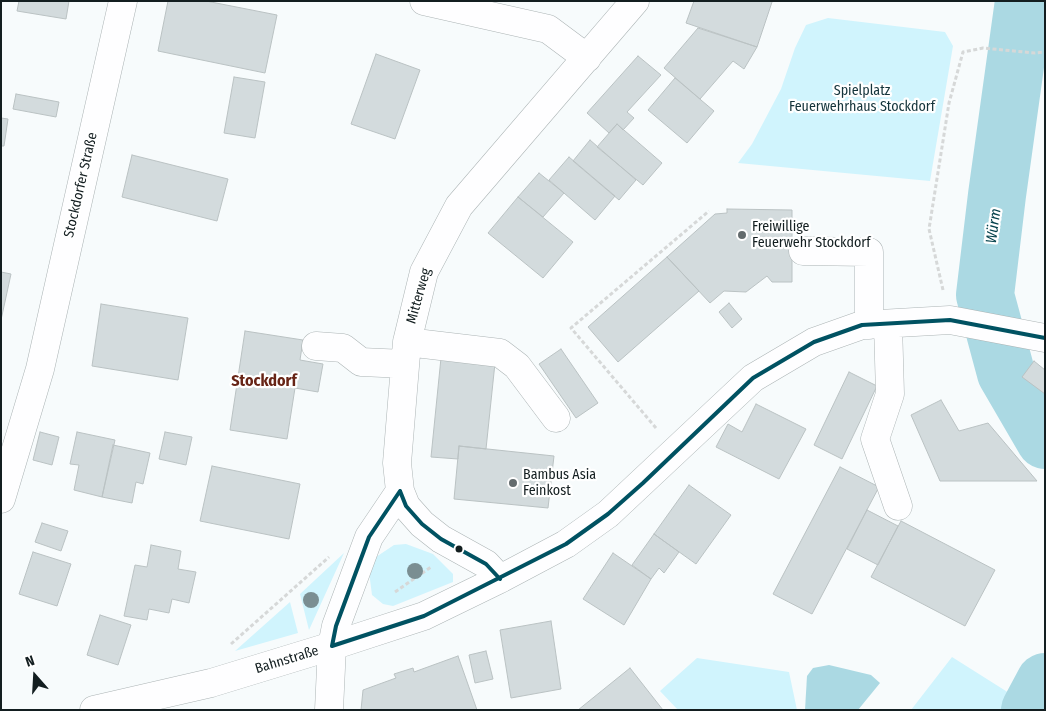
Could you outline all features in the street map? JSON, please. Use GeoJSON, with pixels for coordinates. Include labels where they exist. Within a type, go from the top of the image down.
{"type":"FeatureCollection","features":[{"type":"Feature","properties":{"kind":"street","name":"Stockdorfer Straße"},"geometry":{"type":"LineString","coordinates":[[1,498],[40,369],[123,1]]}},
{"type":"Feature","properties":{"kind":"street"},"geometry":{"type":"LineString","coordinates":[[424,1],[548,29],[587,58]]}},
{"type":"Feature","properties":{"kind":"street","name":"Mitterweg"},"geometry":{"type":"LineString","coordinates":[[400,491],[398,463],[406,353],[424,272],[459,206],[635,1]]}},
{"type":"Feature","properties":{"kind":"street"},"geometry":{"type":"LineString","coordinates":[[803,250],[869,252],[878,324],[890,394],[874,439],[898,506]]}},
{"type":"Feature","properties":{"kind":"street","name":"Bahnstraße"},"geometry":{"type":"LineString","coordinates":[[94,710],[211,684],[332,646],[424,616],[500,579],[566,544],[608,514],[753,378],[814,342],[878,324],[950,320],[1032,336]]}},
{"type":"Feature","properties":{"kind":"street"},"geometry":{"type":"LineString","coordinates":[[316,346],[343,348],[361,362],[406,353],[500,353],[517,366],[556,418]]}},
{"type":"Feature","properties":{"kind":"street"},"geometry":{"type":"LineString","coordinates":[[329,710],[332,646],[336,626],[369,537],[400,491]]}},
{"type":"Feature","properties":{"kind":"street"},"geometry":{"type":"LineString","coordinates":[[400,491],[406,506],[422,524],[441,539],[486,564],[500,579]]}},
{"type":"Feature","properties":{"kind":"path"},"geometry":{"type":"LineString","coordinates":[[950,320],[929,229],[949,103],[963,52],[983,48],[1035,53],[1045,52]]}},
{"type":"Feature","properties":{"kind":"path"},"geometry":{"type":"LineString","coordinates":[[676,450],[571,328],[709,211]]}},
{"type":"Feature","properties":{"kind":"path"},"geometry":{"type":"LineString","coordinates":[[211,684],[220,655],[350,537],[369,537]]}},
{"type":"Feature","properties":{"kind":"path"},"geometry":{"type":"LineString","coordinates":[[387,597],[459,548]]}},
{"type":"Feature","properties":{"kind":"green space","name":"Spielplatz Feuerwehrhaus Stockdorf"},"geometry":{"type":"Polygon","coordinates":[[[828,18],[945,32],[953,46],[930,181],[738,163],[752,144],[781,89],[795,48],[806,25],[828,18]]]}},
{"type":"Feature","properties":{"kind":"green space"},"geometry":{"type":"Polygon","coordinates":[[[406,544],[433,554],[453,574],[453,582],[393,606],[383,604],[372,595],[369,572],[373,559],[394,545],[406,544]]]}},
{"type":"Feature","properties":{"kind":"green space"},"geometry":{"type":"Polygon","coordinates":[[[344,553],[309,630],[300,594],[344,553]]]}},
{"type":"Feature","properties":{"kind":"green space"},"geometry":{"type":"Polygon","coordinates":[[[290,602],[298,633],[235,651],[290,602]]]}},
{"type":"Feature","properties":{"kind":"green space"},"geometry":{"type":"Polygon","coordinates":[[[952,657],[1017,698],[1012,710],[911,710],[952,657]]]}},
{"type":"Feature","properties":{"kind":"green space"},"geometry":{"type":"Polygon","coordinates":[[[697,658],[789,672],[797,710],[678,710],[660,691],[697,658]]]}},
{"type":"Feature","properties":{"kind":"shaded area"},"geometry":{"type":"Polygon","coordinates":[[[829,665],[871,675],[880,683],[858,710],[805,710],[807,676],[813,668],[829,665]]]}},
{"type":"Feature","properties":{"kind":"building"},"geometry":{"type":"Polygon","coordinates":[[[19,1],[69,1],[66,19],[17,11],[19,1]]]}},
{"type":"Feature","properties":{"kind":"building"},"geometry":{"type":"Polygon","coordinates":[[[168,1],[206,1],[277,15],[265,73],[158,51],[168,1]]]}},
{"type":"Feature","properties":{"kind":"building"},"geometry":{"type":"Polygon","coordinates":[[[694,1],[771,1],[757,47],[686,23],[694,1]]]}},
{"type":"Feature","properties":{"kind":"building"},"geometry":{"type":"Polygon","coordinates":[[[698,28],[757,47],[744,69],[733,61],[700,99],[664,68],[698,28]]]}},
{"type":"Feature","properties":{"kind":"building"},"geometry":{"type":"Polygon","coordinates":[[[376,54],[420,70],[395,139],[351,124],[376,54]]]}},
{"type":"Feature","properties":{"kind":"building"},"geometry":{"type":"Polygon","coordinates":[[[638,56],[661,75],[627,112],[634,118],[623,130],[617,124],[609,133],[587,113],[638,56]]]}},
{"type":"Feature","properties":{"kind":"building"},"geometry":{"type":"Polygon","coordinates":[[[234,77],[265,82],[255,138],[224,133],[234,77]]]}},
{"type":"Feature","properties":{"kind":"building"},"geometry":{"type":"Polygon","coordinates":[[[675,78],[714,111],[687,143],[648,110],[675,78]]]}},
{"type":"Feature","properties":{"kind":"building"},"geometry":{"type":"Polygon","coordinates":[[[16,94],[59,102],[56,117],[13,109],[16,94]]]}},
{"type":"Feature","properties":{"kind":"building"},"geometry":{"type":"Polygon","coordinates":[[[1,118],[8,119],[4,146],[1,146],[1,118]]]}},
{"type":"Feature","properties":{"kind":"building"},"geometry":{"type":"Polygon","coordinates":[[[617,124],[662,163],[643,185],[597,147],[617,124]]]}},
{"type":"Feature","properties":{"kind":"building"},"geometry":{"type":"Polygon","coordinates":[[[590,140],[636,180],[619,200],[573,161],[590,140]]]}},
{"type":"Feature","properties":{"kind":"building"},"geometry":{"type":"Polygon","coordinates":[[[132,155],[228,179],[217,221],[122,197],[132,155]]]}},
{"type":"Feature","properties":{"kind":"building"},"geometry":{"type":"Polygon","coordinates":[[[569,157],[615,196],[595,220],[549,180],[569,157]]]}},
{"type":"Feature","properties":{"kind":"building"},"geometry":{"type":"Polygon","coordinates":[[[539,173],[564,193],[543,217],[518,197],[539,173]]]}},
{"type":"Feature","properties":{"kind":"building"},"geometry":{"type":"Polygon","coordinates":[[[518,197],[573,242],[543,278],[488,233],[518,197]]]}},
{"type":"Feature","properties":{"kind":"building","name":"Freiwillige Feuerwehr Stockdorf"},"geometry":{"type":"Polygon","coordinates":[[[727,209],[792,210],[792,282],[772,282],[767,276],[746,292],[724,291],[710,303],[667,257],[715,214],[727,213],[727,209]]]}},
{"type":"Feature","properties":{"kind":"building"},"geometry":{"type":"Polygon","coordinates":[[[667,257],[699,291],[618,362],[588,327],[667,257]]]}},
{"type":"Feature","properties":{"kind":"building"},"geometry":{"type":"Polygon","coordinates":[[[1,272],[11,274],[1,320],[1,272]]]}},
{"type":"Feature","properties":{"kind":"building"},"geometry":{"type":"Polygon","coordinates":[[[729,303],[742,319],[732,328],[719,312],[729,303]]]}},
{"type":"Feature","properties":{"kind":"building"},"geometry":{"type":"Polygon","coordinates":[[[101,304],[188,318],[178,380],[92,366],[101,304]]]}},
{"type":"Feature","properties":{"kind":"building"},"geometry":{"type":"Polygon","coordinates":[[[245,331],[303,340],[300,360],[323,364],[318,392],[295,388],[287,439],[230,430],[245,331]]]}},
{"type":"Feature","properties":{"kind":"building"},"geometry":{"type":"Polygon","coordinates":[[[561,349],[598,403],[576,418],[539,364],[561,349]]]}},
{"type":"Feature","properties":{"kind":"building"},"geometry":{"type":"Polygon","coordinates":[[[441,358],[495,363],[486,449],[459,446],[458,459],[431,457],[441,358]]]}},
{"type":"Feature","properties":{"kind":"building"},"geometry":{"type":"Polygon","coordinates":[[[1034,361],[1045,370],[1045,394],[1022,377],[1034,361]]]}},
{"type":"Feature","properties":{"kind":"building"},"geometry":{"type":"Polygon","coordinates":[[[849,372],[877,386],[842,459],[814,445],[849,372]]]}},
{"type":"Feature","properties":{"kind":"building"},"geometry":{"type":"Polygon","coordinates":[[[941,400],[959,431],[988,423],[1037,481],[940,481],[911,415],[941,400]]]}},
{"type":"Feature","properties":{"kind":"building"},"geometry":{"type":"Polygon","coordinates":[[[756,404],[806,429],[779,479],[716,447],[728,424],[742,432],[756,404]]]}},
{"type":"Feature","properties":{"kind":"building"},"geometry":{"type":"Polygon","coordinates":[[[40,432],[59,437],[52,465],[33,460],[40,432]]]}},
{"type":"Feature","properties":{"kind":"building"},"geometry":{"type":"Polygon","coordinates":[[[77,432],[115,440],[102,497],[74,490],[79,465],[70,464],[77,432]]]}},
{"type":"Feature","properties":{"kind":"building"},"geometry":{"type":"Polygon","coordinates":[[[165,432],[192,437],[186,465],[159,459],[165,432]]]}},
{"type":"Feature","properties":{"kind":"building"},"geometry":{"type":"Polygon","coordinates":[[[113,445],[150,453],[143,484],[136,482],[132,503],[102,497],[113,445]]]}},
{"type":"Feature","properties":{"kind":"building"},"geometry":{"type":"Polygon","coordinates":[[[459,446],[554,456],[548,508],[454,499],[459,446]]]}},
{"type":"Feature","properties":{"kind":"building"},"geometry":{"type":"Polygon","coordinates":[[[212,466],[300,484],[289,539],[200,521],[212,466]]]}},
{"type":"Feature","properties":{"kind":"building"},"geometry":{"type":"Polygon","coordinates":[[[840,467],[879,487],[812,614],[773,594],[840,467]]]}},
{"type":"Feature","properties":{"kind":"building"},"geometry":{"type":"Polygon","coordinates":[[[689,485],[731,515],[696,564],[654,534],[689,485]]]}},
{"type":"Feature","properties":{"kind":"building"},"geometry":{"type":"Polygon","coordinates":[[[867,510],[898,526],[878,565],[847,549],[867,510]]]}},
{"type":"Feature","properties":{"kind":"building"},"geometry":{"type":"Polygon","coordinates":[[[901,521],[995,570],[965,626],[871,577],[901,521]]]}},
{"type":"Feature","properties":{"kind":"building"},"geometry":{"type":"Polygon","coordinates":[[[42,523],[68,531],[61,551],[35,542],[42,523]]]}},
{"type":"Feature","properties":{"kind":"building"},"geometry":{"type":"Polygon","coordinates":[[[654,534],[679,552],[664,573],[659,568],[651,579],[632,565],[654,534]]]}},
{"type":"Feature","properties":{"kind":"building"},"geometry":{"type":"Polygon","coordinates":[[[151,545],[181,551],[178,569],[196,572],[189,603],[172,599],[169,613],[149,609],[147,620],[124,616],[135,565],[147,567],[151,545]]]}},
{"type":"Feature","properties":{"kind":"building"},"geometry":{"type":"Polygon","coordinates":[[[33,552],[71,564],[57,606],[19,594],[33,552]]]}},
{"type":"Feature","properties":{"kind":"building"},"geometry":{"type":"Polygon","coordinates":[[[613,553],[651,579],[624,625],[583,599],[613,553]]]}},
{"type":"Feature","properties":{"kind":"building"},"geometry":{"type":"Polygon","coordinates":[[[100,615],[131,625],[118,665],[87,655],[100,615]]]}},
{"type":"Feature","properties":{"kind":"building"},"geometry":{"type":"Polygon","coordinates":[[[551,621],[561,689],[511,698],[500,630],[551,621]]]}},
{"type":"Feature","properties":{"kind":"building"},"geometry":{"type":"Polygon","coordinates":[[[486,651],[493,679],[475,683],[469,655],[486,651]]]}},
{"type":"Feature","properties":{"kind":"building"},"geometry":{"type":"Polygon","coordinates":[[[458,656],[477,710],[361,710],[363,690],[396,678],[394,674],[413,668],[414,672],[458,656]]]}},
{"type":"Feature","properties":{"kind":"building"},"geometry":{"type":"Polygon","coordinates":[[[630,668],[663,710],[578,710],[630,668]]]}},
{"type":"Feature","properties":{"kind":"waterway","name":"Würm"},"geometry":{"type":"LineString","coordinates":[[1024,1],[985,295],[1006,373],[1045,440]]}},
{"type":"Feature","properties":{"kind":"waterway","name":"Würm"},"geometry":{"type":"LineString","coordinates":[[1030,710],[1045,682]]}},
{"type":"Feature","properties":{"kind":"transit line"},"geometry":{"type":"LineString","coordinates":[[332,646],[424,616],[566,544],[608,514],[643,483],[753,378],[814,342],[862,325],[950,320],[1045,338]]}},
{"type":"Feature","properties":{"kind":"transit line"},"geometry":{"type":"LineString","coordinates":[[400,491],[406,506],[422,524],[441,539],[486,564],[500,579]]}},
{"type":"Feature","properties":{"kind":"transit line"},"geometry":{"type":"LineString","coordinates":[[332,646],[336,626],[369,537],[400,491]]}},
{"type":"Feature","properties":{"kind":"place","name":"Freiwillige Feuerwehr Stockdorf"},"geometry":{"type":"Point","coordinates":[742,235]}},
{"type":"Feature","properties":{"kind":"place","name":"Bambus Asia Feinkost"},"geometry":{"type":"Point","coordinates":[513,483]}},
{"type":"Feature","properties":{"kind":"district","name":"Stockdorf"},"geometry":{"type":"Point","coordinates":[264,382]}}]}
